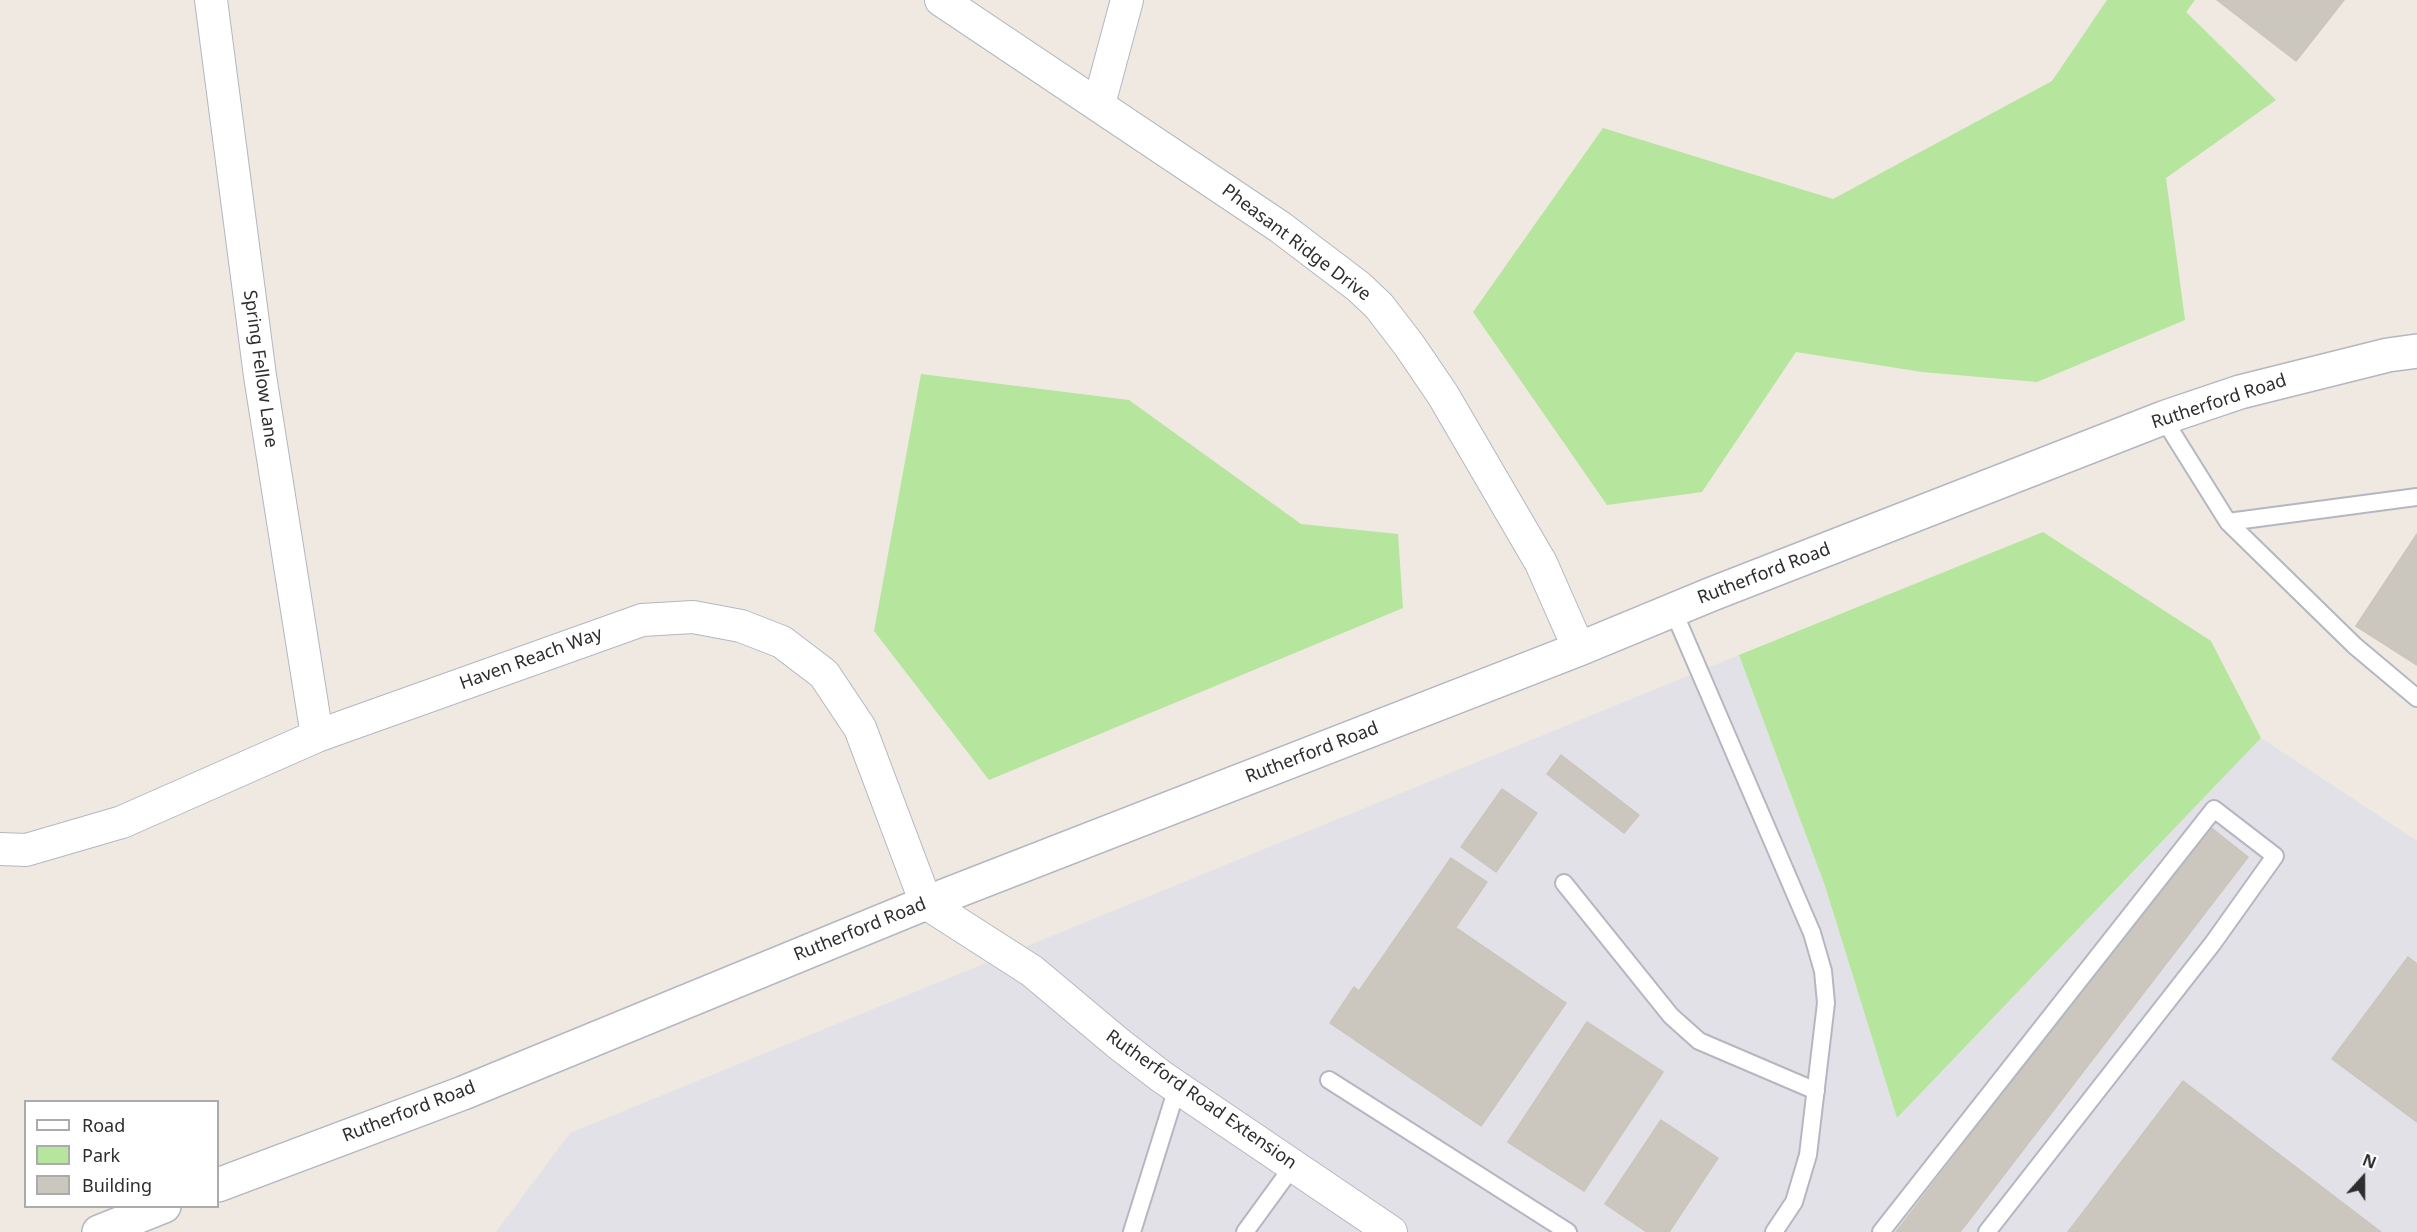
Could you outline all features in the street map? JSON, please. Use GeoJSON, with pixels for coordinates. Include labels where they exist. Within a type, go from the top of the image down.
{"type":"FeatureCollection","features":[{"type":"Feature","properties":{"kind":"street","name":"Spring Fellow Lane"},"geometry":{"type":"LineString","coordinates":[[211,0],[260,376],[317,736]]}},
{"type":"Feature","properties":{"kind":"street","name":"Pheasant Ridge Drive"},"geometry":{"type":"LineString","coordinates":[[941,0],[1280,226],[1359,287],[1379,306],[1443,395],[1541,563],[1580,649]]}},
{"type":"Feature","properties":{"kind":"street"},"geometry":{"type":"LineString","coordinates":[[1099,104],[1127,0]]}},
{"type":"Feature","properties":{"kind":"street","name":"Rutherford Road"},"geometry":{"type":"LineString","coordinates":[[231,1180],[463,1093],[926,903],[1580,649],[1673,610],[2163,418],[2240,392],[2388,355],[2417,351]]}},
{"type":"Feature","properties":{"kind":"street","name":"Haven Reach Way"},"geometry":{"type":"LineString","coordinates":[[0,849],[26,850],[122,822],[317,736],[642,620],[693,617],[741,626],[782,642],[824,674],[860,728],[926,903]]}},
{"type":"Feature","properties":{"kind":"street","name":"Rutherford Road Extension"},"geometry":{"type":"LineString","coordinates":[[926,903],[1032,971],[1119,1044],[1177,1088],[1391,1232]]}},
{"type":"Feature","properties":{"kind":"street"},"geometry":{"type":"LineString","coordinates":[[99,1232],[159,1208]]}},
{"type":"Feature","properties":{"kind":"lane"},"geometry":{"type":"LineString","coordinates":[[2163,418],[2228,522],[2355,646],[2417,698]]}},
{"type":"Feature","properties":{"kind":"lane"},"geometry":{"type":"LineString","coordinates":[[2228,522],[2417,497]]}},
{"type":"Feature","properties":{"kind":"lane"},"geometry":{"type":"LineString","coordinates":[[1673,610],[1812,933],[1821,961],[1826,1003],[1808,1155],[1794,1202],[1774,1232]]}},
{"type":"Feature","properties":{"kind":"lane"},"geometry":{"type":"LineString","coordinates":[[1881,1232],[2214,809],[2275,856],[2213,944],[1987,1232]]}},
{"type":"Feature","properties":{"kind":"lane"},"geometry":{"type":"LineString","coordinates":[[1564,883],[1671,1016],[1699,1041],[1816,1091]]}},
{"type":"Feature","properties":{"kind":"lane"},"geometry":{"type":"LineString","coordinates":[[1329,1080],[1568,1232]]}},
{"type":"Feature","properties":{"kind":"lane"},"geometry":{"type":"LineString","coordinates":[[1132,1232],[1177,1088]]}},
{"type":"Feature","properties":{"kind":"lane"},"geometry":{"type":"LineString","coordinates":[[1245,1232],[1293,1166]]}},
{"type":"Feature","properties":{"kind":"shaded area"},"geometry":{"type":"Polygon","coordinates":[[[1739,655],[1825,886],[1897,1118],[2261,738],[2417,841],[2417,1232],[496,1232],[570,1133],[1739,655]]]}},
{"type":"Feature","properties":{"kind":"green space"},"geometry":{"type":"Polygon","coordinates":[[[2107,0],[2195,0],[2186,12],[2276,100],[2166,178],[2185,320],[2037,382],[1922,372],[1796,352],[1702,492],[1607,505],[1473,312],[1603,128],[1833,199],[2052,81],[2107,0]]]}},
{"type":"Feature","properties":{"kind":"green space"},"geometry":{"type":"Polygon","coordinates":[[[921,374],[1129,400],[1301,524],[1398,534],[1403,608],[989,780],[874,631],[921,374]]]}},
{"type":"Feature","properties":{"kind":"green space"},"geometry":{"type":"Polygon","coordinates":[[[2043,532],[2211,641],[2261,738],[1897,1118],[1825,886],[1739,655],[2043,532]]]}},
{"type":"Feature","properties":{"kind":"building"},"geometry":{"type":"Polygon","coordinates":[[[2217,0],[2344,0],[2296,61],[2217,0]]]}},
{"type":"Feature","properties":{"kind":"building"},"geometry":{"type":"Polygon","coordinates":[[[2417,534],[2417,665],[2356,626],[2417,534]]]}},
{"type":"Feature","properties":{"kind":"building"},"geometry":{"type":"Polygon","coordinates":[[[1561,755],[1639,815],[1624,833],[1547,774],[1561,755]]]}},
{"type":"Feature","properties":{"kind":"building"},"geometry":{"type":"Polygon","coordinates":[[[1502,789],[1537,813],[1496,872],[1461,847],[1502,789]]]}},
{"type":"Feature","properties":{"kind":"building"},"geometry":{"type":"Polygon","coordinates":[[[2209,826],[2248,857],[1960,1232],[1896,1232],[2209,826]]]}},
{"type":"Feature","properties":{"kind":"building"},"geometry":{"type":"Polygon","coordinates":[[[1451,858],[1487,882],[1456,927],[1420,903],[1451,858]]]}},
{"type":"Feature","properties":{"kind":"building"},"geometry":{"type":"Polygon","coordinates":[[[1420,903],[1566,1003],[1481,1126],[1330,1023],[1354,987],[1359,991],[1420,903]]]}},
{"type":"Feature","properties":{"kind":"building"},"geometry":{"type":"Polygon","coordinates":[[[2408,957],[2417,964],[2417,1122],[2332,1059],[2408,957]]]}},
{"type":"Feature","properties":{"kind":"building"},"geometry":{"type":"Polygon","coordinates":[[[1587,1022],[1663,1072],[1584,1191],[1508,1142],[1587,1022]]]}},
{"type":"Feature","properties":{"kind":"building"},"geometry":{"type":"Polygon","coordinates":[[[2183,1081],[2381,1232],[2068,1232],[2183,1081]]]}},
{"type":"Feature","properties":{"kind":"building"},"geometry":{"type":"Polygon","coordinates":[[[1661,1120],[1718,1158],[1669,1232],[1647,1232],[1605,1204],[1661,1120]]]}}]}
